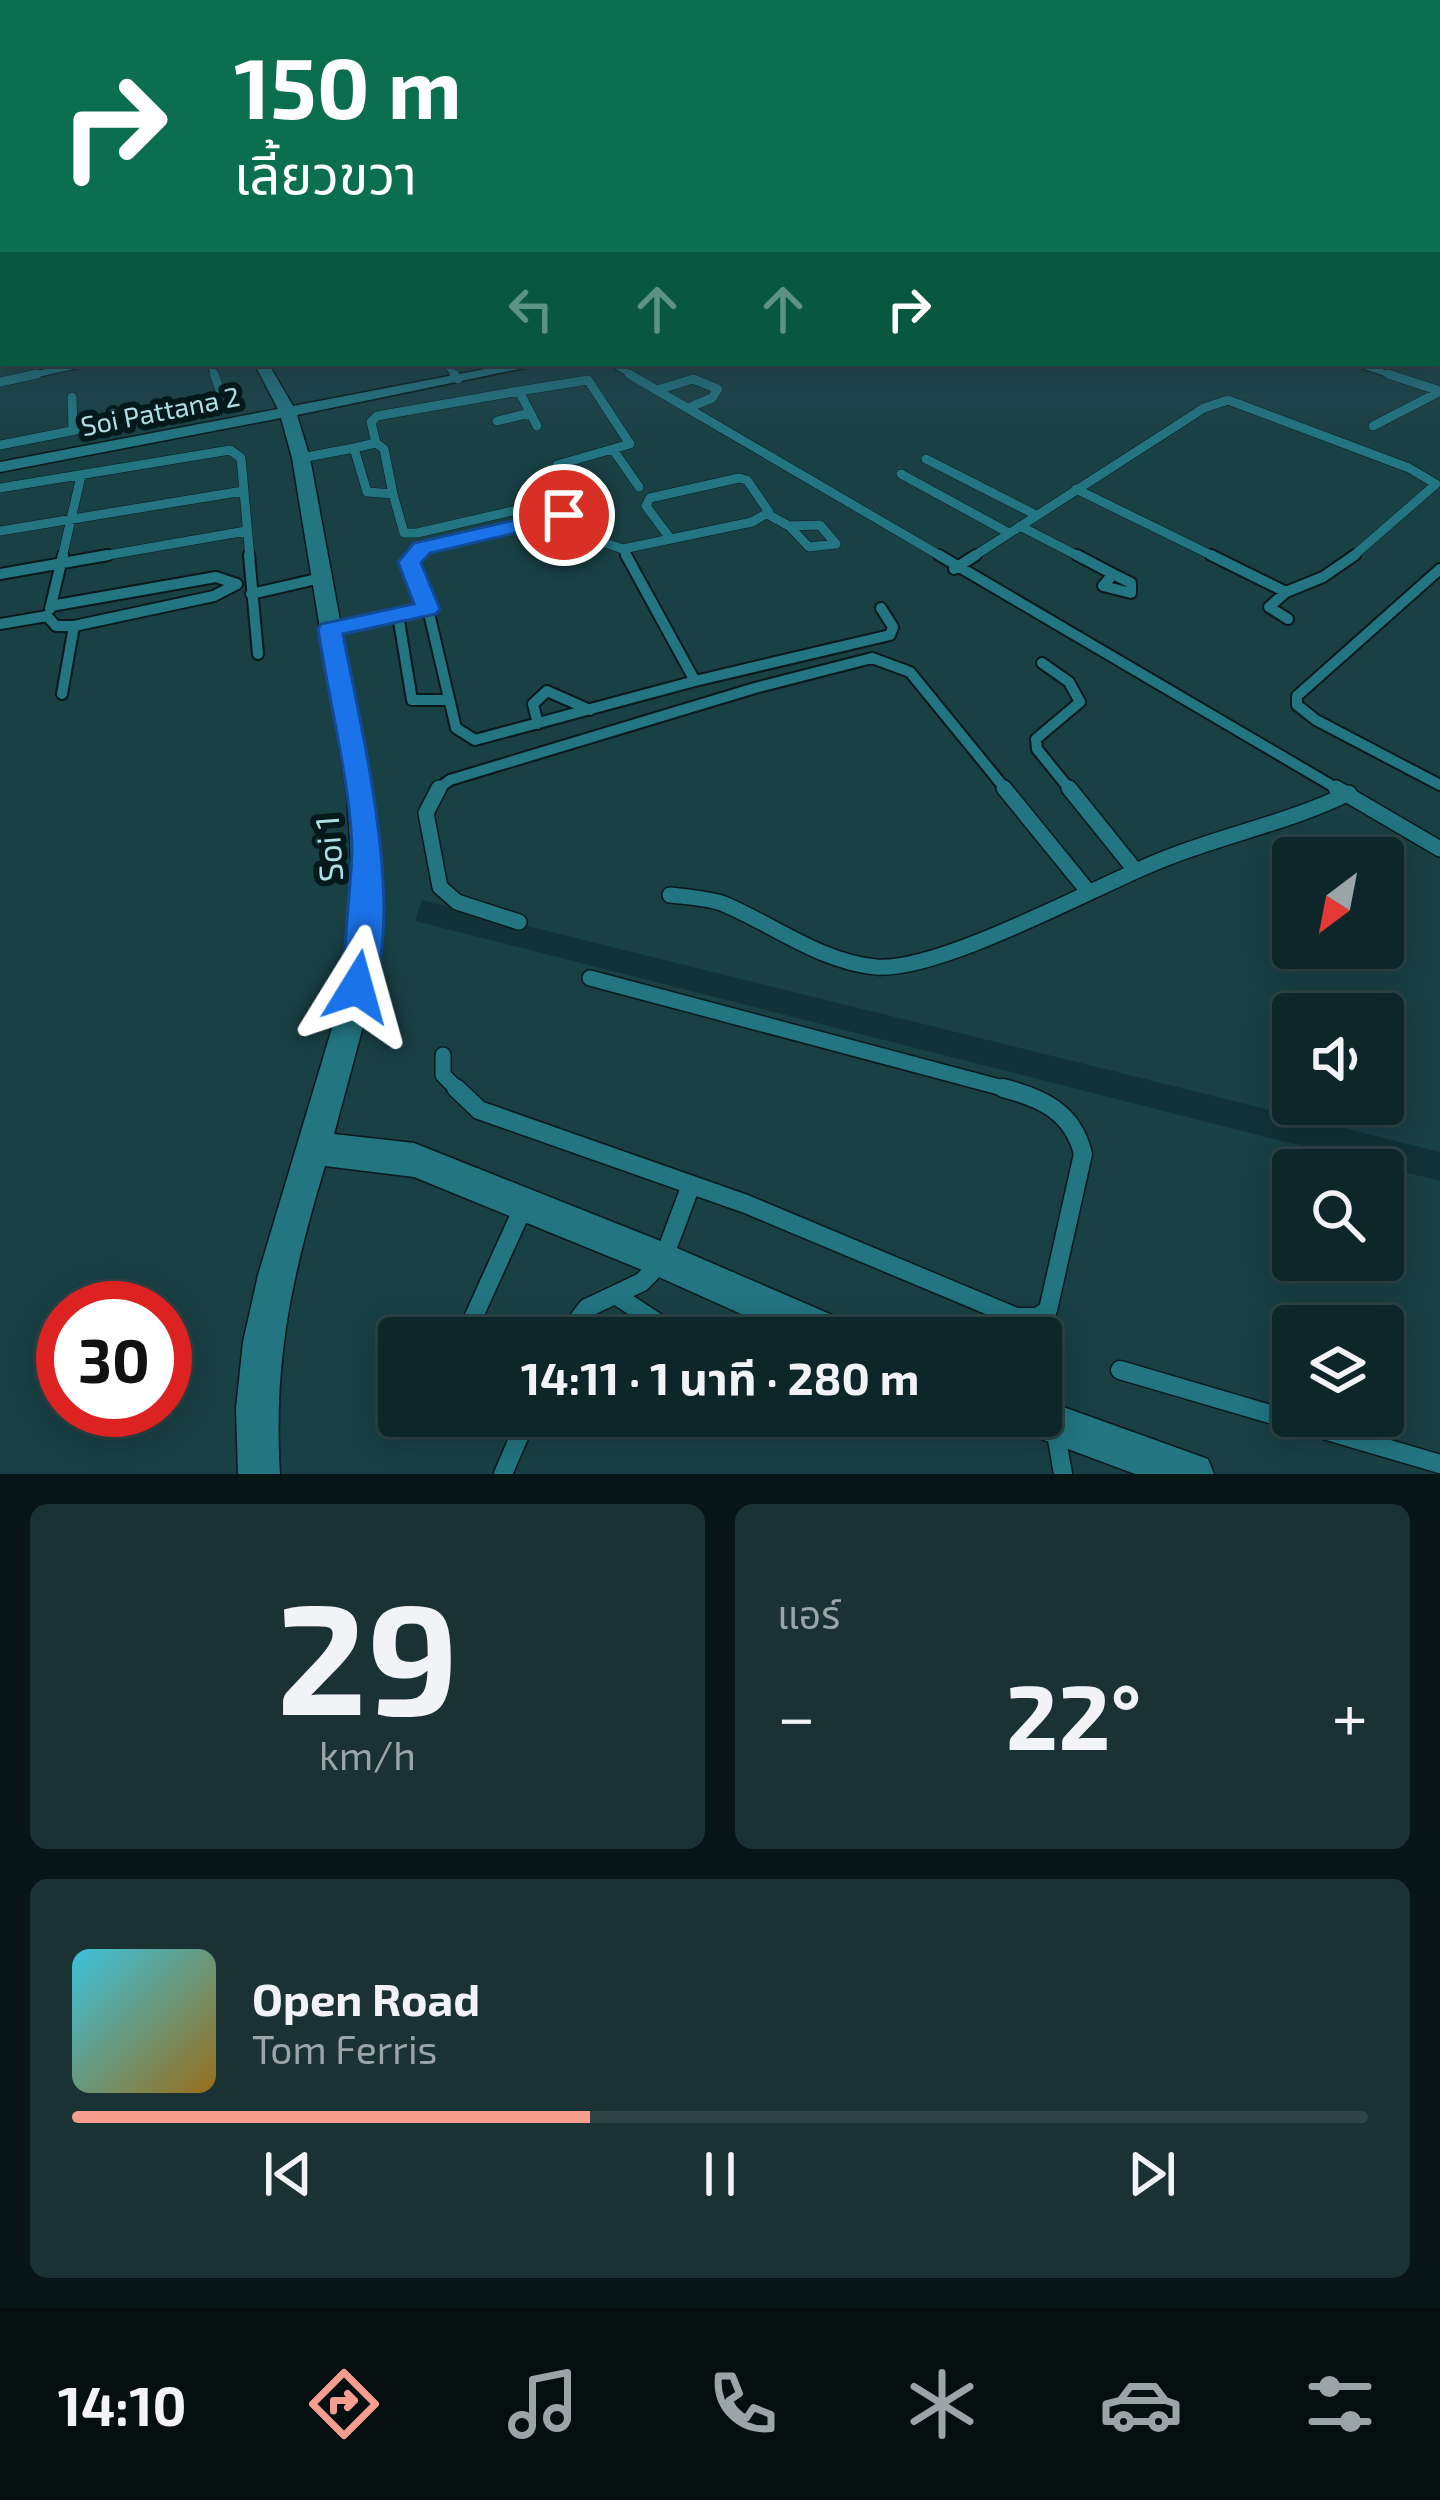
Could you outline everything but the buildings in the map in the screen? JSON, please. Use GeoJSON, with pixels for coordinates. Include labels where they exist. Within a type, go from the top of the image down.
{"type":"FeatureCollection","features":[{"type":"Feature","properties":{"kind":"street","name":"Soi 1"},"geometry":{"type":"LineString","coordinates":[[259,1474],[254,1441],[259,1374],[277,1284],[357,987],[368,888],[359,782],[302,458],[288,412],[263,366]]}},
{"type":"Feature","properties":{"kind":"street","name":"Soi Pattana 2"},"geometry":{"type":"LineString","coordinates":[[0,467],[525,366]]}},
{"type":"Feature","properties":{"kind":"street"},"geometry":{"type":"LineString","coordinates":[[313,1148],[414,1160],[792,1317]]}},
{"type":"Feature","properties":{"kind":"street"},"geometry":{"type":"LineString","coordinates":[[1062,1428],[1193,1474]]}},
{"type":"Feature","properties":{"kind":"lane"},"geometry":{"type":"LineString","coordinates":[[0,382],[73,366]]}},
{"type":"Feature","properties":{"kind":"lane"},"geometry":{"type":"LineString","coordinates":[[0,445],[211,401],[221,394],[211,366]]}},
{"type":"Feature","properties":{"kind":"lane"},"geometry":{"type":"LineString","coordinates":[[448,366],[458,379]]}},
{"type":"Feature","properties":{"kind":"lane"},"geometry":{"type":"LineString","coordinates":[[617,366],[693,406],[1343,797],[1440,849]]}},
{"type":"Feature","properties":{"kind":"lane"},"geometry":{"type":"LineString","coordinates":[[1364,366],[1438,392]]}},
{"type":"Feature","properties":{"kind":"lane"},"geometry":{"type":"LineString","coordinates":[[588,380],[630,444],[557,465],[568,498],[404,533],[384,449],[376,443],[371,422],[377,416],[588,380]]}},
{"type":"Feature","properties":{"kind":"lane"},"geometry":{"type":"LineString","coordinates":[[661,388],[705,381],[718,389],[712,398],[693,406]]}},
{"type":"Feature","properties":{"kind":"lane"},"geometry":{"type":"LineString","coordinates":[[519,391],[537,425]]}},
{"type":"Feature","properties":{"kind":"lane"},"geometry":{"type":"LineString","coordinates":[[1373,426],[1438,392]]}},
{"type":"Feature","properties":{"kind":"lane"},"geometry":{"type":"LineString","coordinates":[[72,397],[74,431]]}},
{"type":"Feature","properties":{"kind":"lane"},"geometry":{"type":"LineString","coordinates":[[959,565],[1204,408],[1228,400],[1434,479],[1435,488],[1383,531],[1305,588],[1286,592],[1269,607],[1288,619]]}},
{"type":"Feature","properties":{"kind":"lane"},"geometry":{"type":"LineString","coordinates":[[497,421],[530,413]]}},
{"type":"Feature","properties":{"kind":"lane"},"geometry":{"type":"LineString","coordinates":[[302,458],[376,443]]}},
{"type":"Feature","properties":{"kind":"lane"},"geometry":{"type":"LineString","coordinates":[[354,448],[367,492],[393,494]]}},
{"type":"Feature","properties":{"kind":"lane"},"geometry":{"type":"LineString","coordinates":[[0,488],[230,450],[241,458],[258,654]]}},
{"type":"Feature","properties":{"kind":"lane"},"geometry":{"type":"LineString","coordinates":[[614,451],[639,487]]}},
{"type":"Feature","properties":{"kind":"lane"},"geometry":{"type":"LineString","coordinates":[[926,459],[1036,515]]}},
{"type":"Feature","properties":{"kind":"lane"},"geometry":{"type":"LineString","coordinates":[[901,473],[1009,533]]}},
{"type":"Feature","properties":{"kind":"lane"},"geometry":{"type":"LineString","coordinates":[[82,476],[49,611],[56,626],[214,596],[237,584]]}},
{"type":"Feature","properties":{"kind":"lane"},"geometry":{"type":"LineString","coordinates":[[670,538],[646,506],[650,498],[739,478],[747,480],[769,515],[789,526]]}},
{"type":"Feature","properties":{"kind":"lane"},"geometry":{"type":"LineString","coordinates":[[1076,489],[1286,592]]}},
{"type":"Feature","properties":{"kind":"lane"},"geometry":{"type":"LineString","coordinates":[[0,531],[243,491]]}},
{"type":"Feature","properties":{"kind":"lane"},"geometry":{"type":"LineString","coordinates":[[769,515],[623,549],[595,543],[582,518],[564,515],[422,548],[409,562],[428,609],[456,728],[475,740],[890,635],[893,627],[881,608]]}},
{"type":"Feature","properties":{"kind":"lane"},"geometry":{"type":"LineString","coordinates":[[1021,526],[1114,573]]}},
{"type":"Feature","properties":{"kind":"lane"},"geometry":{"type":"LineString","coordinates":[[0,574],[246,531]]}},
{"type":"Feature","properties":{"kind":"lane"},"geometry":{"type":"LineString","coordinates":[[623,549],[695,681]]}},
{"type":"Feature","properties":{"kind":"lane"},"geometry":{"type":"LineString","coordinates":[[1440,569],[1297,696],[1297,705],[1316,720],[1440,785]]}},
{"type":"Feature","properties":{"kind":"lane"},"geometry":{"type":"LineString","coordinates":[[0,624],[217,577],[251,588],[321,578]]}},
{"type":"Feature","properties":{"kind":"lane"},"geometry":{"type":"LineString","coordinates":[[330,629],[428,609]]}},
{"type":"Feature","properties":{"kind":"lane"},"geometry":{"type":"LineString","coordinates":[[398,616],[412,700],[449,700]]}},
{"type":"Feature","properties":{"kind":"lane"},"geometry":{"type":"LineString","coordinates":[[62,694],[74,626]]}},
{"type":"Feature","properties":{"kind":"lane"},"geometry":{"type":"LineString","coordinates":[[519,922],[458,902],[440,887],[426,813],[435,790],[450,780],[872,658],[910,672],[1088,890]]}},
{"type":"Feature","properties":{"kind":"lane"},"geometry":{"type":"LineString","coordinates":[[1042,663],[1070,682],[1080,702],[1036,739],[1036,749],[1135,870]]}},
{"type":"Feature","properties":{"kind":"lane"},"geometry":{"type":"LineString","coordinates":[[538,724],[533,704],[547,691],[590,710]]}},
{"type":"Feature","properties":{"kind":"lane"},"geometry":{"type":"LineString","coordinates":[[670,895],[718,902],[825,954],[878,967],[917,962],[974,942],[1135,870],[1343,797]]}},
{"type":"Feature","properties":{"kind":"lane"},"geometry":{"type":"LineString","coordinates":[[443,1055],[443,1076],[478,1109],[692,1185],[1016,1317],[1037,1317],[1048,1310],[1083,1154],[1079,1131],[1064,1112],[1031,1095],[590,978]]}},
{"type":"Feature","properties":{"kind":"lane"},"geometry":{"type":"LineString","coordinates":[[580,1317],[587,1308],[642,1282],[663,1260],[692,1185]]}},
{"type":"Feature","properties":{"kind":"lane"},"geometry":{"type":"LineString","coordinates":[[473,1317],[524,1204]]}},
{"type":"Feature","properties":{"kind":"lane"},"geometry":{"type":"LineString","coordinates":[[617,1296],[649,1317]]}},
{"type":"Feature","properties":{"kind":"lane"},"geometry":{"type":"LineString","coordinates":[[1120,1370],[1440,1464]]}},
{"type":"Feature","properties":{"kind":"lane"},"geometry":{"type":"LineString","coordinates":[[502,1474],[518,1437]]}},
{"type":"Feature","properties":{"kind":"lane"},"geometry":{"type":"LineString","coordinates":[[1049,1437],[1063,1474]]}},
{"type":"Feature","properties":{"kind":"shaded area"},"geometry":{"type":"Polygon","coordinates":[[[0,366],[1440,366],[1440,1152],[1331,1125],[1404,1125],[1404,993],[1272,993],[1272,1110],[422,900],[415,921],[1314,1149],[1272,1149],[1272,1281],[1404,1281],[1404,1172],[1440,1181],[1440,1474],[0,1474],[0,366]]]}},
{"type":"Feature","properties":{"kind":"route"},"geometry":{"type":"LineString","coordinates":[[357,987],[365,939],[367,845],[330,629],[428,609],[409,562],[422,548],[564,515]]}}]}
